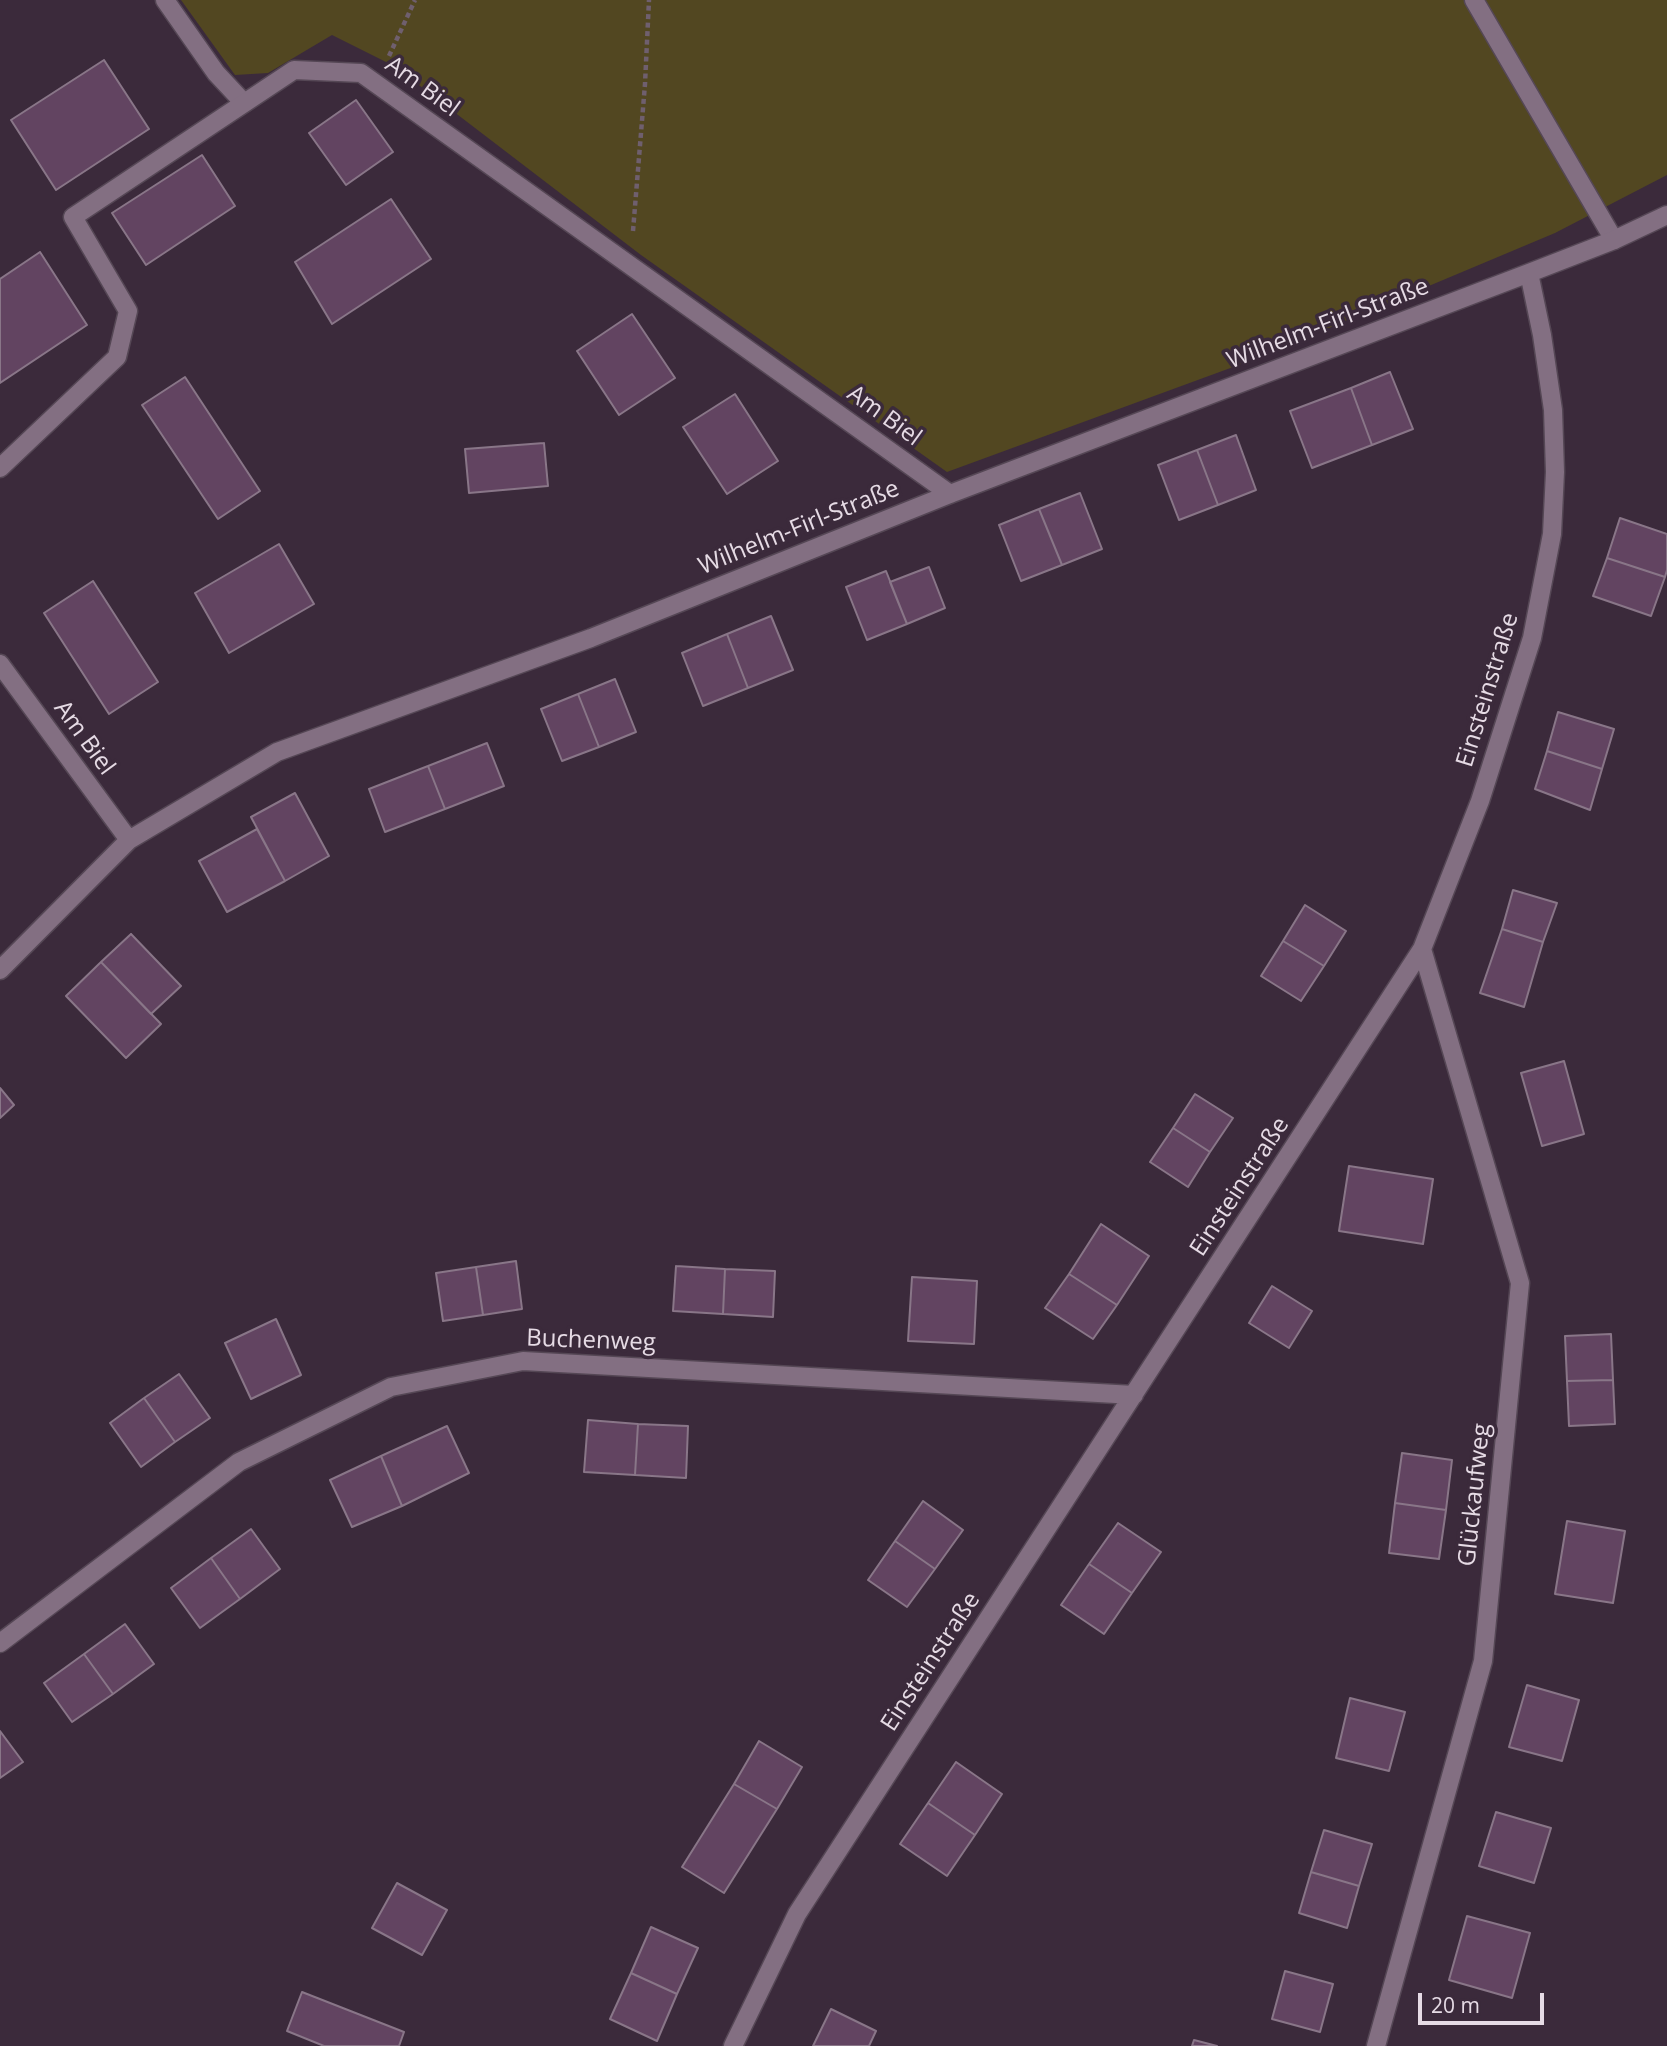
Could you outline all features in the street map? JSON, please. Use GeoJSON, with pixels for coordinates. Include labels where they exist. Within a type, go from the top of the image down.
{"type":"FeatureCollection","features":[{"type":"Feature","properties":{"kind":"street"},"geometry":{"type":"LineString","coordinates":[[165,0],[216,73],[244,103]]}},
{"type":"Feature","properties":{"kind":"street"},"geometry":{"type":"LineString","coordinates":[[1474,0],[1614,240]]}},
{"type":"Feature","properties":{"kind":"street","name":"Am Biel"},"geometry":{"type":"LineString","coordinates":[[0,468],[117,357],[128,311],[73,217],[294,70],[361,73],[950,494]]}},
{"type":"Feature","properties":{"kind":"street","name":"Wilhelm-Firl-Straße"},"geometry":{"type":"LineString","coordinates":[[0,970],[129,840],[277,751],[592,639],[950,494],[1614,240],[1667,215]]}},
{"type":"Feature","properties":{"kind":"street","name":"Einsteinstraße"},"geometry":{"type":"LineString","coordinates":[[733,2046],[797,1914],[1422,949],[1480,801],[1532,638],[1552,534],[1555,472],[1553,410],[1542,335],[1529,273]]}},
{"type":"Feature","properties":{"kind":"street","name":"Am Biel"},"geometry":{"type":"LineString","coordinates":[[0,664],[129,840]]}},
{"type":"Feature","properties":{"kind":"street","name":"Glückaufweg"},"geometry":{"type":"LineString","coordinates":[[1376,2046],[1483,1661],[1520,1283],[1422,949]]}},
{"type":"Feature","properties":{"kind":"street","name":"Buchenweg"},"geometry":{"type":"LineString","coordinates":[[0,1643],[239,1462],[391,1387],[523,1362],[1134,1395]]}},
{"type":"Feature","properties":{"kind":"path"},"geometry":{"type":"LineString","coordinates":[[376,83],[415,0]]}},
{"type":"Feature","properties":{"kind":"path"},"geometry":{"type":"LineString","coordinates":[[627,263],[636,217],[649,0]]}},
{"type":"Feature","properties":{"kind":"shaded area"},"geometry":{"type":"Polygon","coordinates":[[[181,0],[1667,0],[1667,175],[1555,233],[1255,359],[947,472],[641,255],[394,66],[332,35],[268,73],[235,75],[181,0]]]}},
{"type":"Feature","properties":{"kind":"building"},"geometry":{"type":"Polygon","coordinates":[[[104,60],[149,129],[56,190],[11,120],[104,60]]]}},
{"type":"Feature","properties":{"kind":"building"},"geometry":{"type":"Polygon","coordinates":[[[356,100],[393,152],[346,185],[309,133],[356,100]]]}},
{"type":"Feature","properties":{"kind":"building"},"geometry":{"type":"Polygon","coordinates":[[[202,155],[235,206],[146,265],[112,213],[202,155]]]}},
{"type":"Feature","properties":{"kind":"building"},"geometry":{"type":"Polygon","coordinates":[[[391,199],[431,259],[332,324],[295,262],[391,199]]]}},
{"type":"Feature","properties":{"kind":"building"},"geometry":{"type":"Polygon","coordinates":[[[40,252],[87,325],[0,383],[0,279],[40,252]]]}},
{"type":"Feature","properties":{"kind":"building"},"geometry":{"type":"Polygon","coordinates":[[[632,314],[675,378],[619,415],[577,351],[632,314]]]}},
{"type":"Feature","properties":{"kind":"building"},"geometry":{"type":"Polygon","coordinates":[[[1390,372],[1413,429],[1372,445],[1351,388],[1390,372]]]}},
{"type":"Feature","properties":{"kind":"building"},"geometry":{"type":"Polygon","coordinates":[[[185,377],[260,491],[218,519],[142,405],[185,377]]]}},
{"type":"Feature","properties":{"kind":"building"},"geometry":{"type":"Polygon","coordinates":[[[1351,388],[1372,445],[1312,468],[1290,411],[1351,388]]]}},
{"type":"Feature","properties":{"kind":"building"},"geometry":{"type":"Polygon","coordinates":[[[735,394],[778,461],[727,494],[683,427],[735,394]]]}},
{"type":"Feature","properties":{"kind":"building"},"geometry":{"type":"Polygon","coordinates":[[[1236,435],[1256,490],[1218,505],[1197,450],[1236,435]]]}},
{"type":"Feature","properties":{"kind":"building"},"geometry":{"type":"Polygon","coordinates":[[[544,443],[548,486],[469,493],[465,449],[544,443]]]}},
{"type":"Feature","properties":{"kind":"building"},"geometry":{"type":"Polygon","coordinates":[[[1197,450],[1218,505],[1179,520],[1158,465],[1197,450]]]}},
{"type":"Feature","properties":{"kind":"building"},"geometry":{"type":"Polygon","coordinates":[[[1080,493],[1102,549],[1062,565],[1039,509],[1080,493]]]}},
{"type":"Feature","properties":{"kind":"building"},"geometry":{"type":"Polygon","coordinates":[[[1039,509],[1062,565],[1021,581],[999,525],[1039,509]]]}},
{"type":"Feature","properties":{"kind":"building"},"geometry":{"type":"Polygon","coordinates":[[[1620,518],[1667,534],[1665,577],[1607,558],[1620,518]]]}},
{"type":"Feature","properties":{"kind":"building"},"geometry":{"type":"Polygon","coordinates":[[[279,544],[314,604],[229,653],[195,593],[279,544]]]}},
{"type":"Feature","properties":{"kind":"building"},"geometry":{"type":"Polygon","coordinates":[[[1607,558],[1665,577],[1651,616],[1593,596],[1607,558]]]}},
{"type":"Feature","properties":{"kind":"building"},"geometry":{"type":"Polygon","coordinates":[[[929,567],[945,608],[907,624],[890,582],[929,567]]]}},
{"type":"Feature","properties":{"kind":"building"},"geometry":{"type":"Polygon","coordinates":[[[886,571],[907,624],[867,640],[846,587],[886,571]]]}},
{"type":"Feature","properties":{"kind":"building"},"geometry":{"type":"Polygon","coordinates":[[[93,581],[158,682],[109,714],[44,613],[93,581]]]}},
{"type":"Feature","properties":{"kind":"building"},"geometry":{"type":"Polygon","coordinates":[[[771,616],[793,670],[748,688],[727,634],[771,616]]]}},
{"type":"Feature","properties":{"kind":"building"},"geometry":{"type":"Polygon","coordinates":[[[727,634],[748,688],[703,706],[682,653],[727,634]]]}},
{"type":"Feature","properties":{"kind":"building"},"geometry":{"type":"Polygon","coordinates":[[[615,679],[636,732],[599,747],[578,694],[615,679]]]}},
{"type":"Feature","properties":{"kind":"building"},"geometry":{"type":"Polygon","coordinates":[[[578,694],[599,747],[562,761],[541,709],[578,694]]]}},
{"type":"Feature","properties":{"kind":"building"},"geometry":{"type":"Polygon","coordinates":[[[1558,712],[1614,729],[1602,769],[1547,751],[1558,712]]]}},
{"type":"Feature","properties":{"kind":"building"},"geometry":{"type":"Polygon","coordinates":[[[487,743],[504,786],[445,809],[428,766],[487,743]]]}},
{"type":"Feature","properties":{"kind":"building"},"geometry":{"type":"Polygon","coordinates":[[[1547,751],[1602,769],[1590,810],[1535,789],[1547,751]]]}},
{"type":"Feature","properties":{"kind":"building"},"geometry":{"type":"Polygon","coordinates":[[[428,766],[445,809],[385,832],[369,789],[428,766]]]}},
{"type":"Feature","properties":{"kind":"building"},"geometry":{"type":"Polygon","coordinates":[[[295,793],[329,856],[285,881],[251,817],[295,793]]]}},
{"type":"Feature","properties":{"kind":"building"},"geometry":{"type":"Polygon","coordinates":[[[257,829],[285,881],[227,912],[199,861],[257,829]]]}},
{"type":"Feature","properties":{"kind":"building"},"geometry":{"type":"Polygon","coordinates":[[[1513,890],[1557,903],[1543,942],[1502,929],[1513,890]]]}},
{"type":"Feature","properties":{"kind":"building"},"geometry":{"type":"Polygon","coordinates":[[[1305,905],[1346,931],[1324,966],[1283,941],[1305,905]]]}},
{"type":"Feature","properties":{"kind":"building"},"geometry":{"type":"Polygon","coordinates":[[[1502,929],[1543,942],[1524,1007],[1480,993],[1502,929]]]}},
{"type":"Feature","properties":{"kind":"building"},"geometry":{"type":"Polygon","coordinates":[[[131,934],[181,986],[151,1014],[101,962],[131,934]]]}},
{"type":"Feature","properties":{"kind":"building"},"geometry":{"type":"Polygon","coordinates":[[[1283,941],[1324,966],[1301,1001],[1261,976],[1283,941]]]}},
{"type":"Feature","properties":{"kind":"building"},"geometry":{"type":"Polygon","coordinates":[[[101,962],[161,1024],[126,1058],[66,996],[101,962]]]}},
{"type":"Feature","properties":{"kind":"building"},"geometry":{"type":"Polygon","coordinates":[[[1564,1061],[1584,1134],[1542,1146],[1521,1073],[1564,1061]]]}},
{"type":"Feature","properties":{"kind":"building"},"geometry":{"type":"Polygon","coordinates":[[[0,1088],[14,1105],[0,1118],[0,1088]]]}},
{"type":"Feature","properties":{"kind":"building"},"geometry":{"type":"Polygon","coordinates":[[[1195,1094],[1233,1118],[1210,1152],[1173,1128],[1195,1094]]]}},
{"type":"Feature","properties":{"kind":"building"},"geometry":{"type":"Polygon","coordinates":[[[1173,1128],[1210,1152],[1188,1187],[1150,1162],[1173,1128]]]}},
{"type":"Feature","properties":{"kind":"building"},"geometry":{"type":"Polygon","coordinates":[[[1349,1166],[1433,1179],[1423,1244],[1339,1231],[1349,1166]]]}},
{"type":"Feature","properties":{"kind":"building"},"geometry":{"type":"Polygon","coordinates":[[[1101,1224],[1149,1256],[1117,1305],[1069,1274],[1101,1224]]]}},
{"type":"Feature","properties":{"kind":"building"},"geometry":{"type":"Polygon","coordinates":[[[516,1261],[522,1309],[483,1315],[476,1267],[516,1261]]]}},
{"type":"Feature","properties":{"kind":"building"},"geometry":{"type":"Polygon","coordinates":[[[676,1266],[725,1269],[723,1314],[673,1311],[676,1266]]]}},
{"type":"Feature","properties":{"kind":"building"},"geometry":{"type":"Polygon","coordinates":[[[476,1267],[483,1315],[443,1321],[436,1273],[476,1267]]]}},
{"type":"Feature","properties":{"kind":"building"},"geometry":{"type":"Polygon","coordinates":[[[725,1269],[775,1271],[773,1317],[723,1314],[725,1269]]]}},
{"type":"Feature","properties":{"kind":"building"},"geometry":{"type":"Polygon","coordinates":[[[1069,1274],[1117,1305],[1093,1339],[1045,1308],[1069,1274]]]}},
{"type":"Feature","properties":{"kind":"building"},"geometry":{"type":"Polygon","coordinates":[[[912,1277],[977,1281],[974,1344],[908,1341],[912,1277]]]}},
{"type":"Feature","properties":{"kind":"building"},"geometry":{"type":"Polygon","coordinates":[[[1272,1286],[1312,1311],[1289,1348],[1249,1323],[1272,1286]]]}},
{"type":"Feature","properties":{"kind":"building"},"geometry":{"type":"Polygon","coordinates":[[[276,1319],[301,1375],[251,1399],[225,1343],[276,1319]]]}},
{"type":"Feature","properties":{"kind":"building"},"geometry":{"type":"Polygon","coordinates":[[[1611,1334],[1613,1380],[1567,1381],[1565,1336],[1611,1334]]]}},
{"type":"Feature","properties":{"kind":"building"},"geometry":{"type":"Polygon","coordinates":[[[179,1374],[210,1418],[175,1442],[144,1398],[179,1374]]]}},
{"type":"Feature","properties":{"kind":"building"},"geometry":{"type":"Polygon","coordinates":[[[1613,1380],[1615,1424],[1569,1426],[1567,1381],[1613,1380]]]}},
{"type":"Feature","properties":{"kind":"building"},"geometry":{"type":"Polygon","coordinates":[[[144,1398],[175,1442],[141,1467],[110,1423],[144,1398]]]}},
{"type":"Feature","properties":{"kind":"building"},"geometry":{"type":"Polygon","coordinates":[[[588,1420],[638,1424],[635,1475],[584,1472],[588,1420]]]}},
{"type":"Feature","properties":{"kind":"building"},"geometry":{"type":"Polygon","coordinates":[[[638,1424],[688,1426],[686,1478],[635,1475],[638,1424]]]}},
{"type":"Feature","properties":{"kind":"building"},"geometry":{"type":"Polygon","coordinates":[[[447,1426],[469,1473],[402,1506],[381,1456],[447,1426]]]}},
{"type":"Feature","properties":{"kind":"building"},"geometry":{"type":"Polygon","coordinates":[[[1402,1453],[1452,1460],[1446,1510],[1395,1503],[1402,1453]]]}},
{"type":"Feature","properties":{"kind":"building"},"geometry":{"type":"Polygon","coordinates":[[[381,1456],[402,1506],[352,1527],[330,1480],[381,1456]]]}},
{"type":"Feature","properties":{"kind":"building"},"geometry":{"type":"Polygon","coordinates":[[[923,1501],[963,1530],[935,1569],[895,1541],[923,1501]]]}},
{"type":"Feature","properties":{"kind":"building"},"geometry":{"type":"Polygon","coordinates":[[[1395,1503],[1446,1510],[1439,1559],[1389,1553],[1395,1503]]]}},
{"type":"Feature","properties":{"kind":"building"},"geometry":{"type":"Polygon","coordinates":[[[1567,1521],[1625,1531],[1613,1603],[1555,1594],[1567,1521]]]}},
{"type":"Feature","properties":{"kind":"building"},"geometry":{"type":"Polygon","coordinates":[[[1118,1523],[1161,1552],[1132,1593],[1089,1564],[1118,1523]]]}},
{"type":"Feature","properties":{"kind":"building"},"geometry":{"type":"Polygon","coordinates":[[[251,1529],[280,1569],[240,1599],[211,1558],[251,1529]]]}},
{"type":"Feature","properties":{"kind":"building"},"geometry":{"type":"Polygon","coordinates":[[[895,1541],[935,1569],[907,1607],[868,1580],[895,1541]]]}},
{"type":"Feature","properties":{"kind":"building"},"geometry":{"type":"Polygon","coordinates":[[[211,1558],[240,1599],[200,1628],[171,1588],[211,1558]]]}},
{"type":"Feature","properties":{"kind":"building"},"geometry":{"type":"Polygon","coordinates":[[[1089,1564],[1132,1593],[1104,1634],[1061,1605],[1089,1564]]]}},
{"type":"Feature","properties":{"kind":"building"},"geometry":{"type":"Polygon","coordinates":[[[125,1624],[154,1664],[113,1694],[84,1654],[125,1624]]]}},
{"type":"Feature","properties":{"kind":"building"},"geometry":{"type":"Polygon","coordinates":[[[84,1654],[113,1694],[72,1722],[44,1683],[84,1654]]]}},
{"type":"Feature","properties":{"kind":"building"},"geometry":{"type":"Polygon","coordinates":[[[1527,1685],[1579,1700],[1562,1761],[1509,1747],[1527,1685]]]}},
{"type":"Feature","properties":{"kind":"building"},"geometry":{"type":"Polygon","coordinates":[[[1350,1698],[1405,1712],[1389,1771],[1336,1758],[1350,1698]]]}},
{"type":"Feature","properties":{"kind":"building"},"geometry":{"type":"Polygon","coordinates":[[[0,1731],[23,1762],[0,1778],[0,1731]]]}},
{"type":"Feature","properties":{"kind":"building"},"geometry":{"type":"Polygon","coordinates":[[[759,1741],[802,1767],[777,1809],[734,1784],[759,1741]]]}},
{"type":"Feature","properties":{"kind":"building"},"geometry":{"type":"Polygon","coordinates":[[[956,1762],[1002,1794],[975,1835],[928,1803],[956,1762]]]}},
{"type":"Feature","properties":{"kind":"building"},"geometry":{"type":"Polygon","coordinates":[[[734,1784],[777,1809],[724,1893],[682,1867],[734,1784]]]}},
{"type":"Feature","properties":{"kind":"building"},"geometry":{"type":"Polygon","coordinates":[[[928,1803],[975,1835],[947,1876],[900,1844],[928,1803]]]}},
{"type":"Feature","properties":{"kind":"building"},"geometry":{"type":"Polygon","coordinates":[[[1496,1812],[1551,1828],[1534,1883],[1479,1866],[1496,1812]]]}},
{"type":"Feature","properties":{"kind":"building"},"geometry":{"type":"Polygon","coordinates":[[[1324,1830],[1372,1844],[1359,1886],[1311,1872],[1324,1830]]]}},
{"type":"Feature","properties":{"kind":"building"},"geometry":{"type":"Polygon","coordinates":[[[1311,1872],[1359,1886],[1347,1928],[1299,1913],[1311,1872]]]}},
{"type":"Feature","properties":{"kind":"building"},"geometry":{"type":"Polygon","coordinates":[[[397,1883],[447,1910],[422,1955],[372,1928],[397,1883]]]}},
{"type":"Feature","properties":{"kind":"building"},"geometry":{"type":"Polygon","coordinates":[[[1467,1916],[1530,1933],[1512,1998],[1449,1980],[1467,1916]]]}},
{"type":"Feature","properties":{"kind":"building"},"geometry":{"type":"Polygon","coordinates":[[[651,1927],[698,1948],[677,1994],[631,1973],[651,1927]]]}},
{"type":"Feature","properties":{"kind":"building"},"geometry":{"type":"Polygon","coordinates":[[[1285,1971],[1333,1984],[1320,2032],[1272,2019],[1285,1971]]]}},
{"type":"Feature","properties":{"kind":"building"},"geometry":{"type":"Polygon","coordinates":[[[631,1973],[677,1994],[657,2041],[610,2019],[631,1973]]]}},
{"type":"Feature","properties":{"kind":"building"},"geometry":{"type":"Polygon","coordinates":[[[302,1992],[404,2032],[399,2046],[324,2046],[287,2031],[302,1992]]]}},
{"type":"Feature","properties":{"kind":"building"},"geometry":{"type":"Polygon","coordinates":[[[831,2009],[876,2031],[869,2046],[813,2046],[831,2009]]]}},
{"type":"Feature","properties":{"kind":"building"},"geometry":{"type":"Polygon","coordinates":[[[1194,2040],[1217,2046],[1192,2046],[1194,2040]]]}}]}
